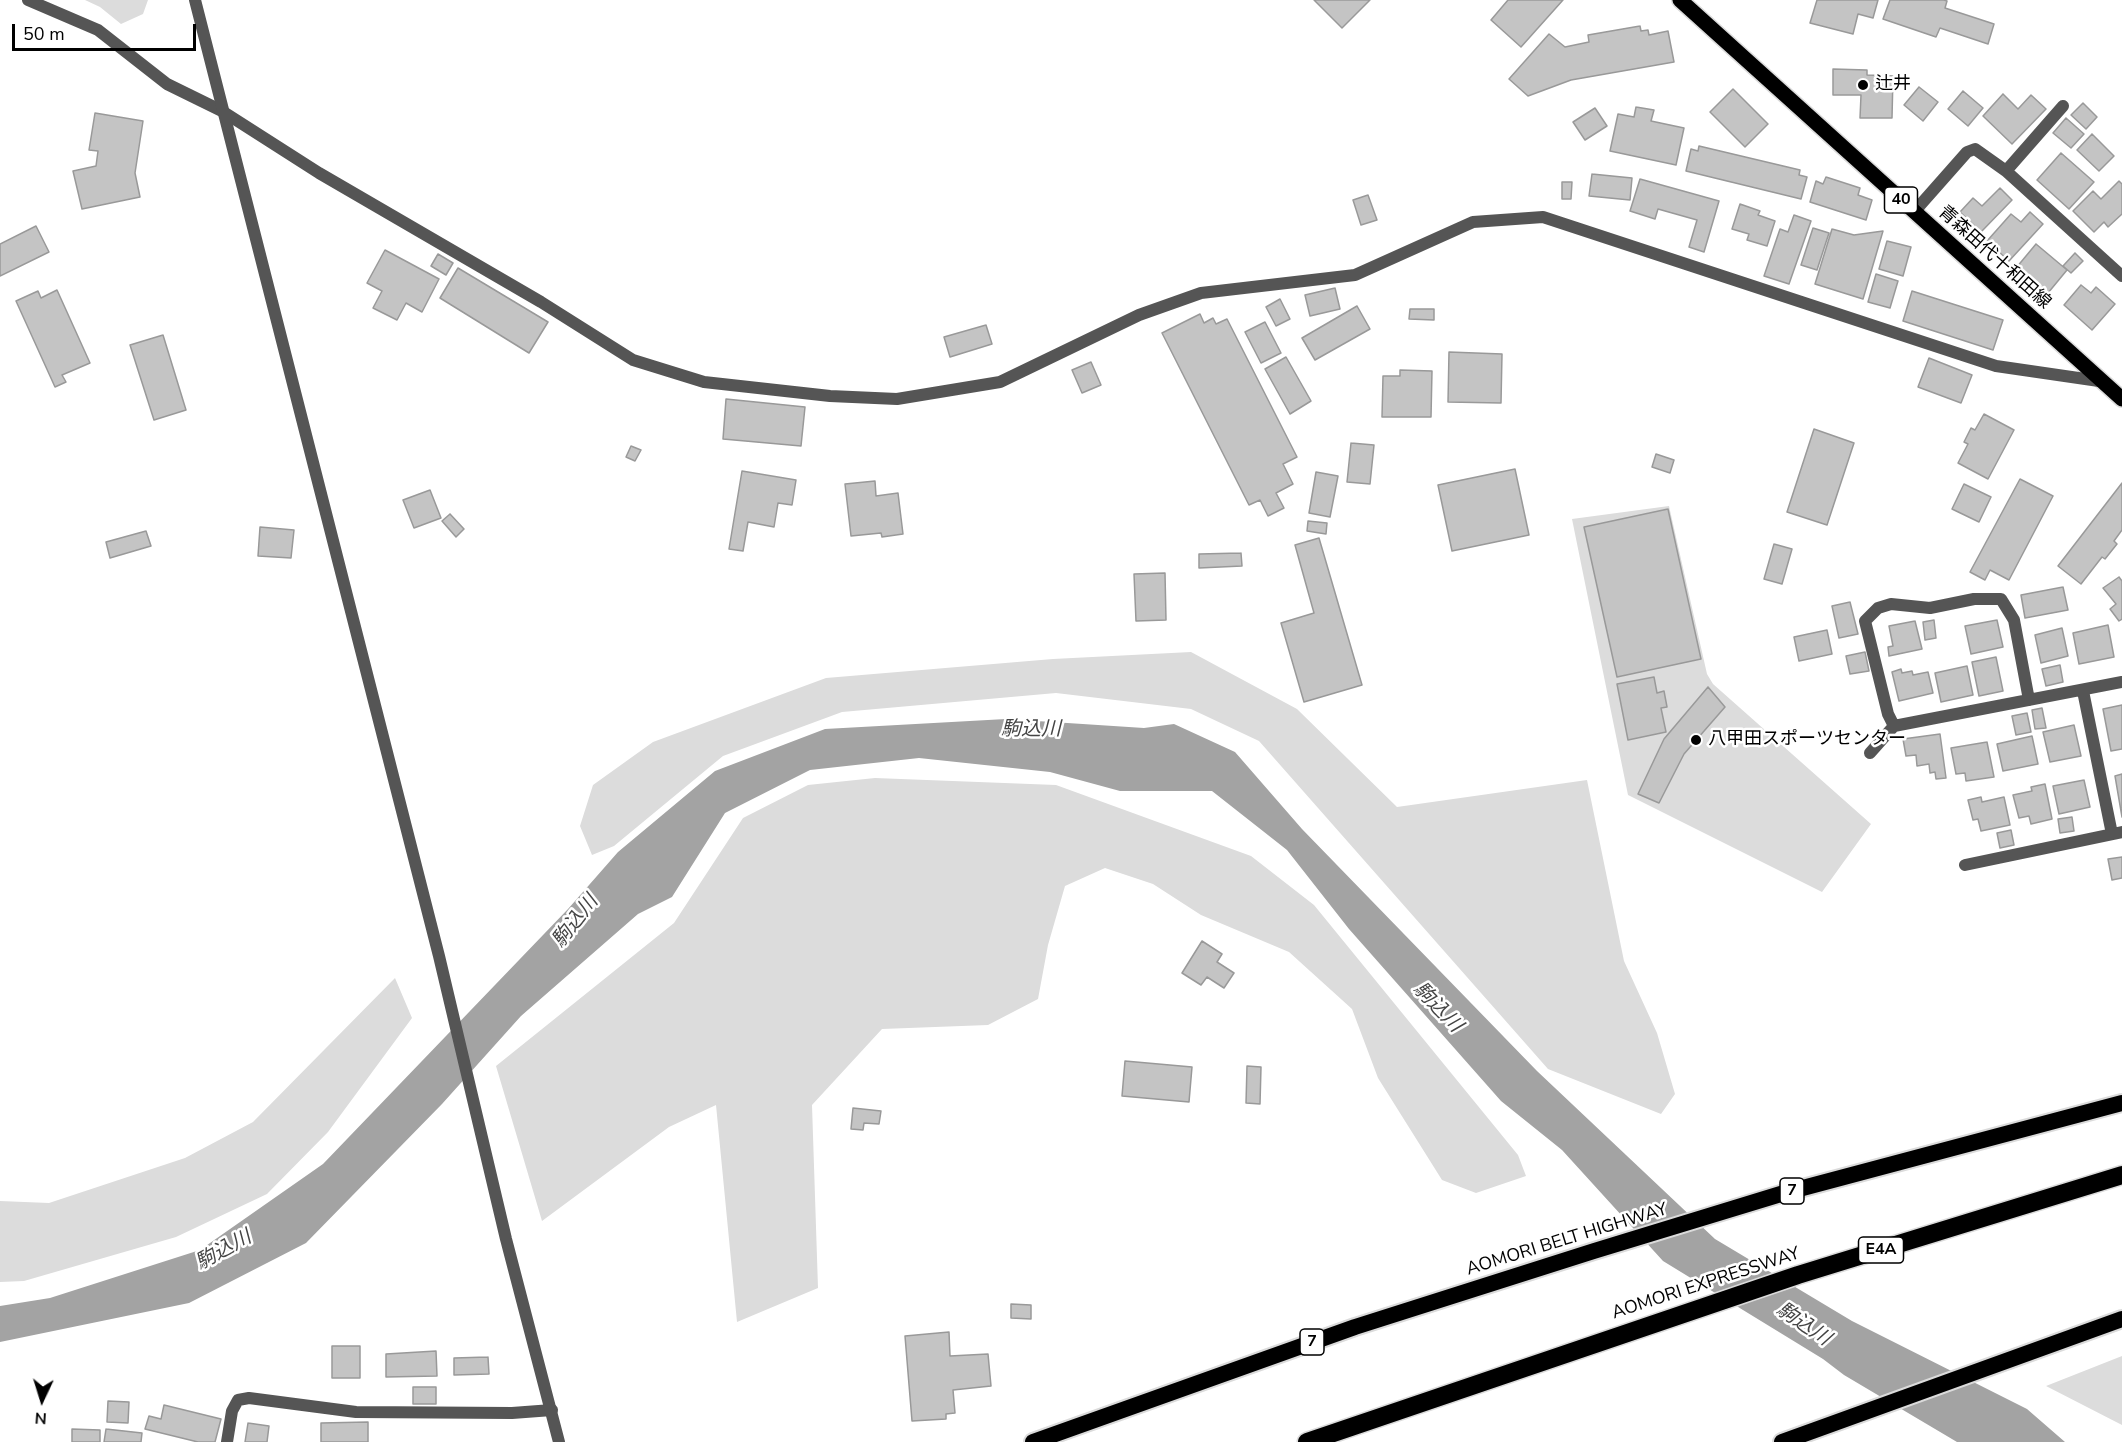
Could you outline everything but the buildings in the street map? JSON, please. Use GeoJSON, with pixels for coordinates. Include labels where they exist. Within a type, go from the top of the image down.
{"type":"FeatureCollection","features":[{"type":"Feature","properties":{"kind":"highway","name":"AOMORI BELT HIGHWAY"},"geometry":{"type":"LineString","coordinates":[[1033,1442],[1355,1327],[1594,1251],[1784,1193],[1991,1136],[2122,1103]]}},
{"type":"Feature","properties":{"kind":"highway","name":"AOMORI EXPRESSWAY"},"geometry":{"type":"LineString","coordinates":[[1307,1442],[1798,1275],[2122,1175]]}},
{"type":"Feature","properties":{"kind":"highway"},"geometry":{"type":"LineString","coordinates":[[1782,1442],[2122,1319]]}},
{"type":"Feature","properties":{"kind":"main road","name":"青森田代十和田線"},"geometry":{"type":"LineString","coordinates":[[1680,0],[2099,381],[2122,399]]}},
{"type":"Feature","properties":{"kind":"street"},"geometry":{"type":"LineString","coordinates":[[27,0],[98,30],[167,84],[222,111],[319,173],[541,302],[633,360],[704,382],[830,396],[897,399],[1000,382],[1139,315],[1201,293],[1355,275],[1473,222],[1543,218],[1996,366],[2099,381]]}},
{"type":"Feature","properties":{"kind":"street"},"geometry":{"type":"LineString","coordinates":[[195,0],[439,956],[506,1239],[560,1442]]}},
{"type":"Feature","properties":{"kind":"street"},"geometry":{"type":"LineString","coordinates":[[2006,171],[2063,106]]}},
{"type":"Feature","properties":{"kind":"street"},"geometry":{"type":"LineString","coordinates":[[1914,212],[1967,152],[1975,149],[1984,153],[2006,171],[2122,276]]}},
{"type":"Feature","properties":{"kind":"street"},"geometry":{"type":"LineString","coordinates":[[1894,726],[1888,714],[1865,621],[1878,608],[1891,604],[1930,608],[1988,597],[2001,599],[2014,620],[2029,700]]}},
{"type":"Feature","properties":{"kind":"street"},"geometry":{"type":"LineString","coordinates":[[1870,753],[1894,726],[2122,682]]}},
{"type":"Feature","properties":{"kind":"street"},"geometry":{"type":"LineString","coordinates":[[1965,865],[2117,833],[2083,691]]}},
{"type":"Feature","properties":{"kind":"street"},"geometry":{"type":"LineString","coordinates":[[227,1442],[232,1411],[238,1400],[249,1398],[356,1412],[512,1413],[552,1410]]}},
{"type":"Feature","properties":{"kind":"shaded area"},"geometry":{"type":"Polygon","coordinates":[[[85,0],[148,0],[143,14],[121,24],[100,7],[85,0]]]}},
{"type":"Feature","properties":{"kind":"shaded area","name":"八甲田スポーツセンター"},"geometry":{"type":"Polygon","coordinates":[[[1669,506],[1707,674],[1713,684],[1871,824],[1822,892],[1628,795],[1572,519],[1669,506]]]}},
{"type":"Feature","properties":{"kind":"shaded area"},"geometry":{"type":"Polygon","coordinates":[[[1191,652],[1297,709],[1397,807],[1587,780],[1624,961],[1657,1033],[1675,1094],[1661,1114],[1548,1069],[1259,741],[1191,709],[1056,693],[842,712],[723,756],[614,846],[592,855],[580,826],[593,785],[653,742],[826,678],[1053,659],[1191,652]]]}},
{"type":"Feature","properties":{"kind":"shaded area"},"geometry":{"type":"Polygon","coordinates":[[[875,778],[1056,785],[1251,856],[1314,905],[1518,1155],[1526,1176],[1476,1193],[1442,1180],[1378,1078],[1352,1009],[1289,952],[1201,915],[1153,884],[1105,868],[1065,886],[1048,945],[1038,999],[988,1025],[882,1029],[812,1105],[818,1288],[737,1322],[716,1105],[669,1127],[542,1221],[496,1066],[674,923],[743,818],[808,785],[875,778]]]}},
{"type":"Feature","properties":{"kind":"shaded area"},"geometry":{"type":"Polygon","coordinates":[[[395,978],[412,1018],[328,1132],[267,1194],[176,1237],[24,1281],[0,1282],[0,1201],[49,1203],[185,1158],[253,1122],[395,978]]]}},
{"type":"Feature","properties":{"kind":"shaded area"},"geometry":{"type":"Polygon","coordinates":[[[2122,1356],[2122,1425],[2046,1386],[2122,1356]]]}},
{"type":"Feature","properties":{"kind":"water","name":"駒込川"},"geometry":{"type":"Polygon","coordinates":[[[1006,719],[1144,728],[1174,724],[1235,752],[1302,829],[1537,1071],[1715,1239],[1852,1321],[2027,1409],[2065,1442],[1957,1442],[1844,1375],[1823,1359],[1663,1261],[1562,1150],[1501,1101],[1349,929],[1287,850],[1212,791],[1120,791],[1050,772],[919,758],[810,770],[725,813],[672,897],[638,914],[521,1016],[442,1104],[306,1243],[189,1303],[0,1342],[0,1306],[50,1298],[200,1250],[323,1164],[568,909],[618,852],[715,771],[825,729],[1006,719]]]}},
{"type":"Feature","properties":{"kind":"place","name":"辻井"},"geometry":{"type":"Point","coordinates":[1863,85]}},
{"type":"Feature","properties":{"kind":"place","name":"八甲田スポーツセンター"},"geometry":{"type":"Point","coordinates":[1696,740]}}]}
